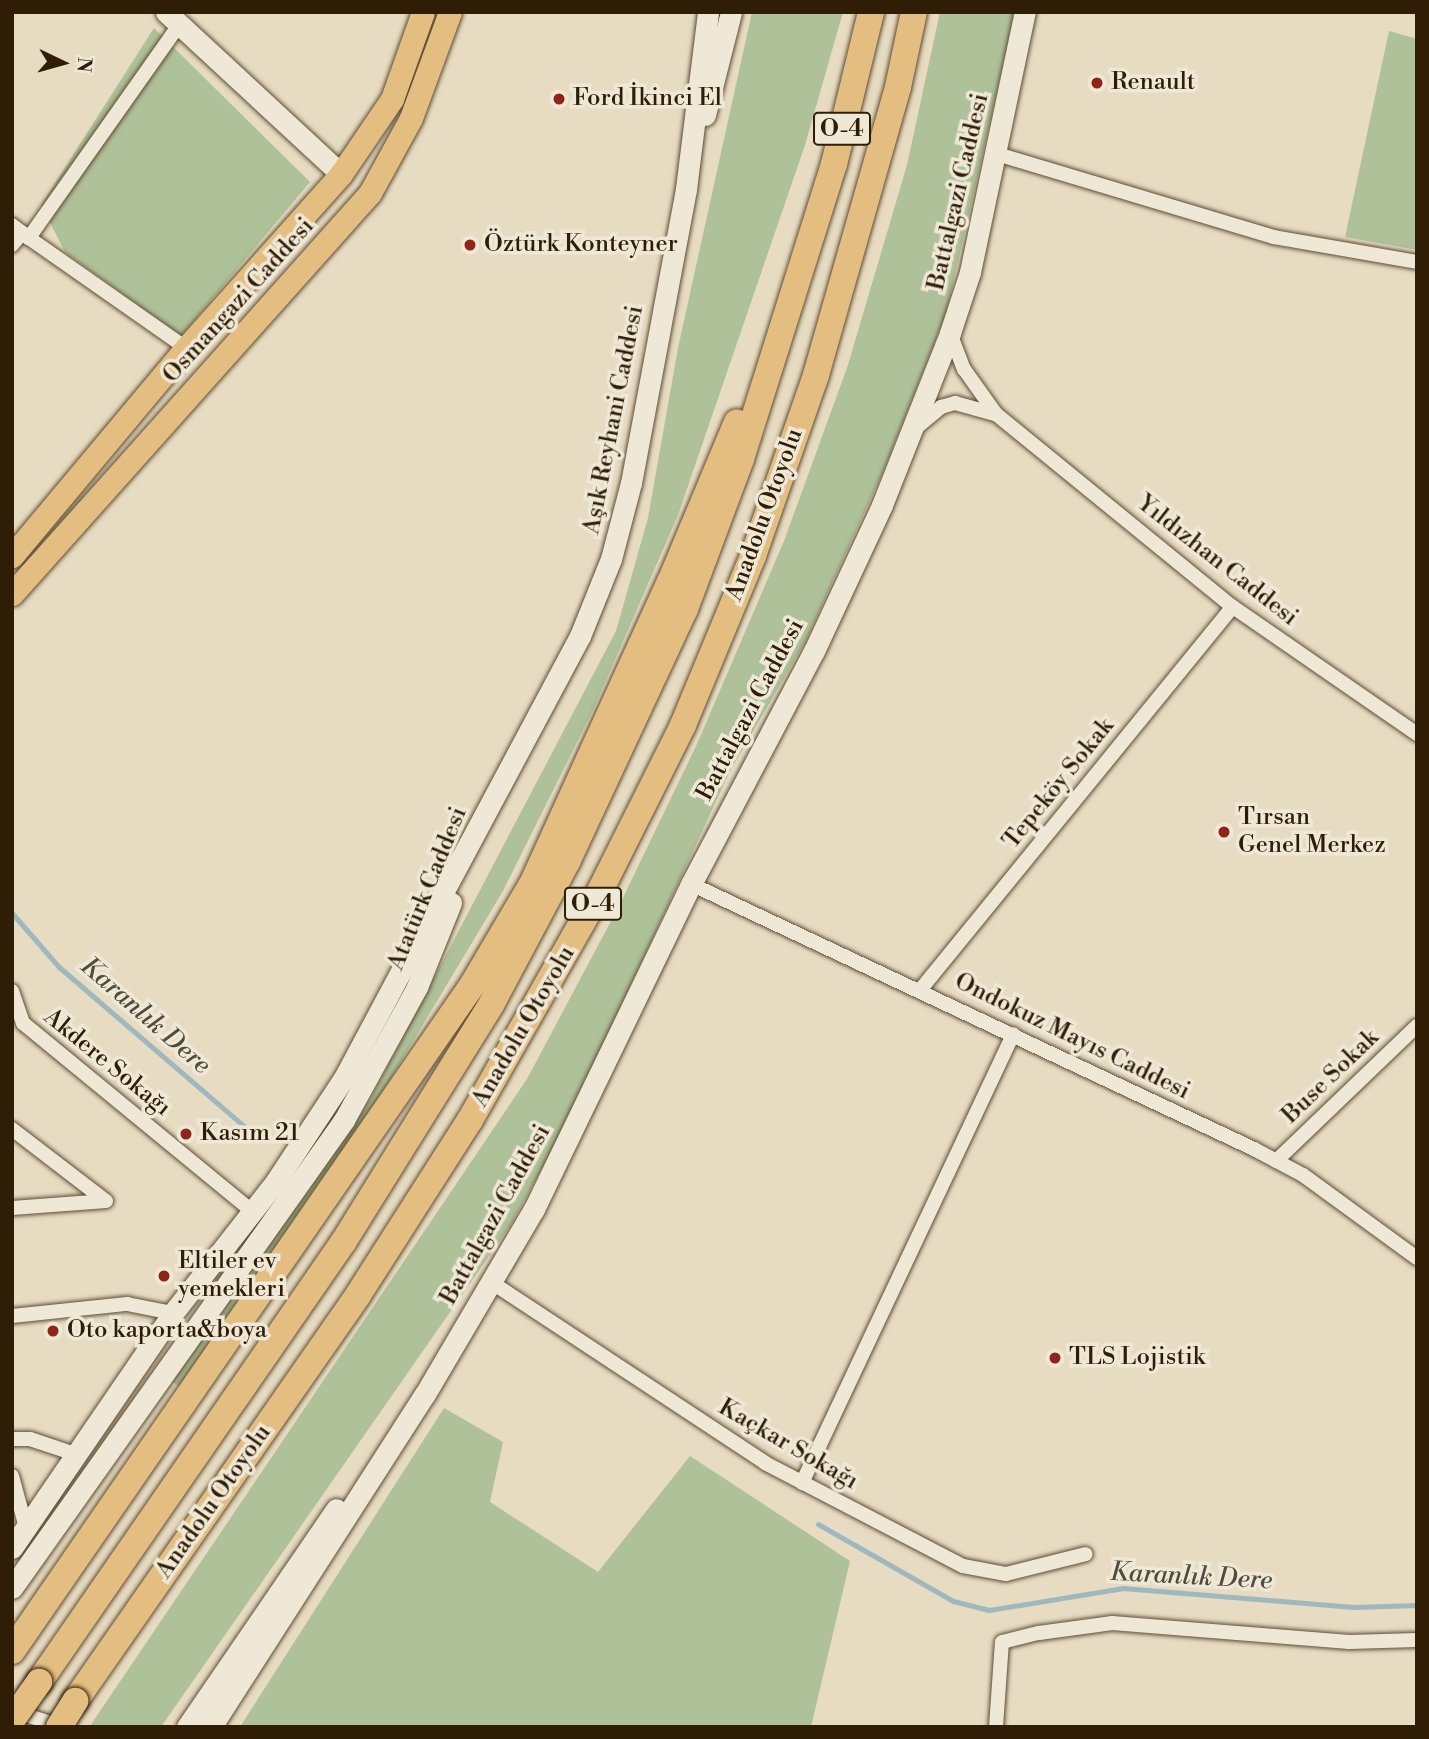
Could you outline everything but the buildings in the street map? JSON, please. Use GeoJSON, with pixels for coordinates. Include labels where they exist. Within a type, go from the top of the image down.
{"type":"FeatureCollection","features":[{"type":"Feature","properties":{"kind":"highway","name":"Anadolu Otoyolu"},"geometry":{"type":"LineString","coordinates":[[12,1720],[344,1241],[505,980],[568,862],[685,609],[741,459],[810,246],[871,12]]}},
{"type":"Feature","properties":{"kind":"highway","name":"Anadolu Otoyolu"},"geometry":{"type":"LineString","coordinates":[[61,1727],[75,1701],[358,1295],[470,1121],[598,895],[677,737],[753,556],[816,375],[914,12]]}},
{"type":"Feature","properties":{"kind":"highway"},"geometry":{"type":"LineString","coordinates":[[12,1651],[473,984],[533,882],[670,582],[810,246]]}},
{"type":"Feature","properties":{"kind":"main road","name":"Osmangazi Caddesi"},"geometry":{"type":"LineString","coordinates":[[12,556],[186,348],[341,174],[392,99],[423,12]]}},
{"type":"Feature","properties":{"kind":"main road","name":"Osmangazi Caddesi"},"geometry":{"type":"LineString","coordinates":[[13,591],[370,192],[411,118],[450,12]]}},
{"type":"Feature","properties":{"kind":"main road","name":"Aşık Reyhani Caddesi"},"geometry":{"type":"LineString","coordinates":[[490,804],[580,636],[611,559],[631,483],[686,189],[708,12]]}},
{"type":"Feature","properties":{"kind":"main road","name":"Aşık Reyhani Caddesi"},"geometry":{"type":"LineString","coordinates":[[686,189],[731,12]]}},
{"type":"Feature","properties":{"kind":"main road","name":"Battalgazi Caddesi"},"geometry":{"type":"LineString","coordinates":[[211,1727],[425,1394],[534,1209],[691,884],[814,651],[911,432],[950,333],[970,272],[1026,12]]}},
{"type":"Feature","properties":{"kind":"main road"},"geometry":{"type":"LineString","coordinates":[[172,19],[341,174]]}},
{"type":"Feature","properties":{"kind":"main road","name":"Atatürk Caddesi"},"geometry":{"type":"LineString","coordinates":[[12,1548],[173,1313],[253,1212],[344,1079],[490,804]]}},
{"type":"Feature","properties":{"kind":"main road","name":"Atatürk Caddesi"},"geometry":{"type":"LineString","coordinates":[[12,1588],[252,1245],[344,1120],[417,987],[490,804]]}},
{"type":"Feature","properties":{"kind":"main road","name":"Battalgazi Caddesi"},"geometry":{"type":"LineString","coordinates":[[187,1727],[302,1559],[425,1394]]}},
{"type":"Feature","properties":{"kind":"main road"},"geometry":{"type":"LineString","coordinates":[[225,1727],[226,1705]]}},
{"type":"Feature","properties":{"kind":"street"},"geometry":{"type":"LineString","coordinates":[[12,245],[172,19]]}},
{"type":"Feature","properties":{"kind":"street"},"geometry":{"type":"LineString","coordinates":[[997,155],[1274,237],[1417,262]]}},
{"type":"Feature","properties":{"kind":"street"},"geometry":{"type":"LineString","coordinates":[[21,232],[186,348]]}},
{"type":"Feature","properties":{"kind":"street"},"geometry":{"type":"LineString","coordinates":[[950,333],[964,369],[996,414]]}},
{"type":"Feature","properties":{"kind":"street"},"geometry":{"type":"LineString","coordinates":[[911,432],[929,415],[955,403],[996,414]]}},
{"type":"Feature","properties":{"kind":"street","name":"Yıldızhan Caddesi"},"geometry":{"type":"LineString","coordinates":[[996,414],[1233,607],[1417,734]]}},
{"type":"Feature","properties":{"kind":"street","name":"Tepeköy Sokak"},"geometry":{"type":"LineString","coordinates":[[920,989],[1233,607]]}},
{"type":"Feature","properties":{"kind":"street","name":"Ondokuz Mayıs Caddesi"},"geometry":{"type":"LineString","coordinates":[[691,884],[920,989],[1276,1161],[1303,1175],[1417,1258]]}},
{"type":"Feature","properties":{"kind":"street","name":"Akdere Sokağı"},"geometry":{"type":"LineString","coordinates":[[12,991],[23,1023],[253,1212]]}},
{"type":"Feature","properties":{"kind":"street","name":"Buse Sokak"},"geometry":{"type":"LineString","coordinates":[[1276,1161],[1417,1026]]}},
{"type":"Feature","properties":{"kind":"street"},"geometry":{"type":"LineString","coordinates":[[802,1483],[1013,1034]]}},
{"type":"Feature","properties":{"kind":"street"},"geometry":{"type":"LineString","coordinates":[[12,1129],[106,1201],[12,1208]]}},
{"type":"Feature","properties":{"kind":"street","name":"Kaçkar Sokağı"},"geometry":{"type":"LineString","coordinates":[[491,1282],[765,1463],[977,1570],[1024,1572],[1086,1554]]}},
{"type":"Feature","properties":{"kind":"street"},"geometry":{"type":"LineString","coordinates":[[12,1315],[127,1304],[173,1313]]}},
{"type":"Feature","properties":{"kind":"street"},"geometry":{"type":"LineString","coordinates":[[12,1439],[30,1439],[75,1454]]}},
{"type":"Feature","properties":{"kind":"street"},"geometry":{"type":"LineString","coordinates":[[12,1475],[26,1528]]}},
{"type":"Feature","properties":{"kind":"street"},"geometry":{"type":"LineString","coordinates":[[996,1727],[1002,1643],[1039,1633],[1112,1623],[1349,1642],[1417,1640]]}},
{"type":"Feature","properties":{"kind":"street"},"geometry":{"type":"LineString","coordinates":[[12,1710],[61,1727]]}},
{"type":"Feature","properties":{"kind":"green space"},"geometry":{"type":"Polygon","coordinates":[[[752,12],[843,12],[805,145],[678,515],[593,710],[503,891],[376,1103],[179,1386],[168,1379],[371,1098],[616,631],[648,518],[678,348],[752,12]]]}},
{"type":"Feature","properties":{"kind":"green space"},"geometry":{"type":"Polygon","coordinates":[[[940,12],[1015,12],[946,314],[883,472],[805,642],[730,771],[569,1119],[510,1226],[161,1727],[90,1726],[527,1079],[619,906],[697,744],[784,541],[848,365],[907,165],[940,12]]]}},
{"type":"Feature","properties":{"kind":"green space"},"geometry":{"type":"Polygon","coordinates":[[[154,28],[310,182],[181,336],[65,252],[41,205],[154,28]]]}},
{"type":"Feature","properties":{"kind":"green space"},"geometry":{"type":"Polygon","coordinates":[[[1389,31],[1417,39],[1417,250],[1345,237],[1389,31]]]}},
{"type":"Feature","properties":{"kind":"green space"},"geometry":{"type":"Polygon","coordinates":[[[444,1408],[503,1442],[490,1502],[598,1572],[690,1456],[850,1561],[811,1727],[240,1727],[444,1408]]]}},
{"type":"Feature","properties":{"kind":"waterway","name":"Karanlık Dere"},"geometry":{"type":"LineString","coordinates":[[12,913],[59,967],[260,1140]]}},
{"type":"Feature","properties":{"kind":"waterway","name":"Karanlık Dere"},"geometry":{"type":"LineString","coordinates":[[818,1524],[953,1601],[989,1610],[1123,1588],[1353,1607],[1417,1605]]}},
{"type":"Feature","properties":{"kind":"place","name":"Renault"},"geometry":{"type":"Point","coordinates":[1097,83]}},
{"type":"Feature","properties":{"kind":"place","name":"Ford İkinci El"},"geometry":{"type":"Point","coordinates":[559,99]}},
{"type":"Feature","properties":{"kind":"place","name":"Öztürk Konteyner"},"geometry":{"type":"Point","coordinates":[470,245]}},
{"type":"Feature","properties":{"kind":"place","name":"Tırsan Genel Merkez"},"geometry":{"type":"Point","coordinates":[1224,832]}},
{"type":"Feature","properties":{"kind":"place","name":"Kasım 21"},"geometry":{"type":"Point","coordinates":[186,1134]}},
{"type":"Feature","properties":{"kind":"place","name":"Eltiler ev yemekleri"},"geometry":{"type":"Point","coordinates":[164,1276]}},
{"type":"Feature","properties":{"kind":"place","name":"Oto kaporta&boya"},"geometry":{"type":"Point","coordinates":[53,1331]}},
{"type":"Feature","properties":{"kind":"place","name":"TLS Lojistik"},"geometry":{"type":"Point","coordinates":[1055,1358]}}]}
